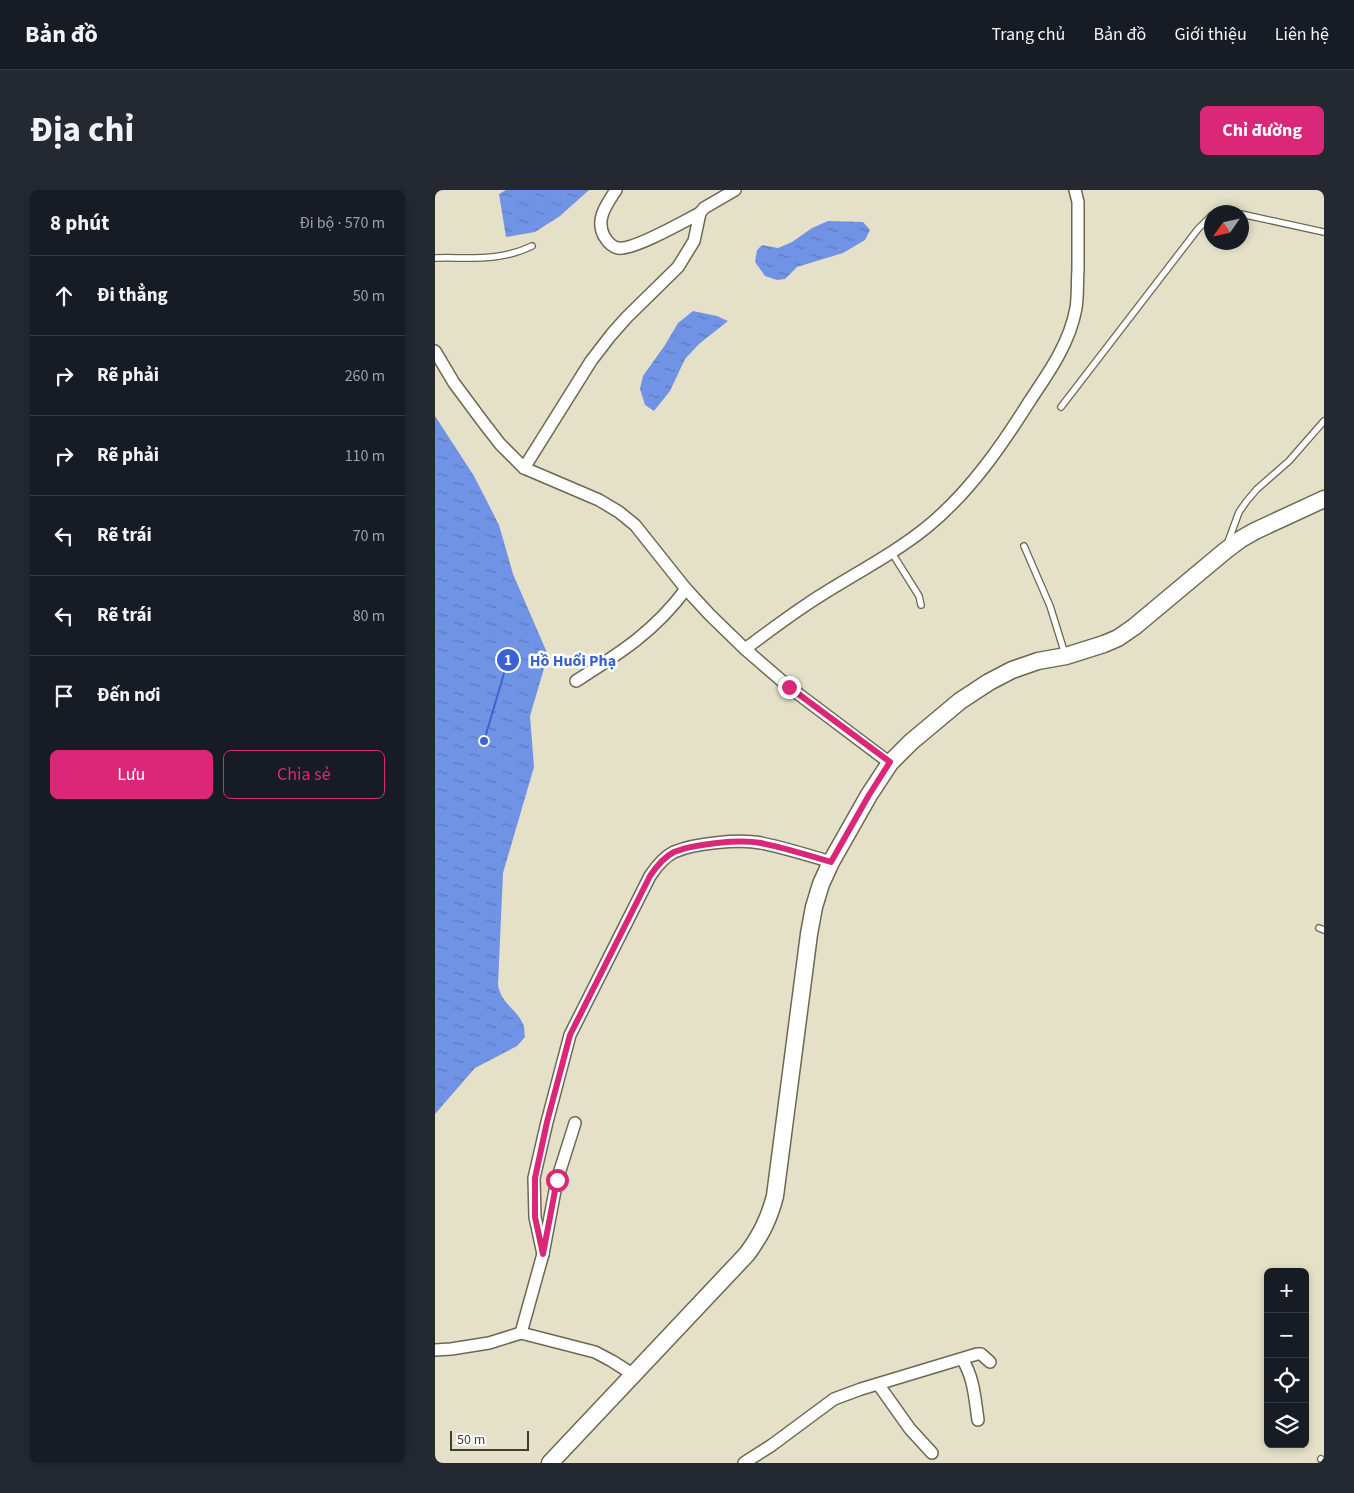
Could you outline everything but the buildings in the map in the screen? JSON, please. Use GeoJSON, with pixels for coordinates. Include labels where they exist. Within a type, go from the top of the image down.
{"type":"FeatureCollection","features":[{"type":"Feature","properties":{"kind":"street"},"geometry":{"type":"LineString","coordinates":[[616,190],[602,216],[601,227],[609,243],[619,248],[632,246],[700,214],[710,204],[735,190]]}},
{"type":"Feature","properties":{"kind":"street"},"geometry":{"type":"LineString","coordinates":[[610,200],[625,190]]}},
{"type":"Feature","properties":{"kind":"street"},"geometry":{"type":"LineString","coordinates":[[745,649],[806,605],[891,553],[928,527],[970,486],[1017,422],[1057,357],[1072,324],[1076,306],[1078,202],[1075,190]]}},
{"type":"Feature","properties":{"kind":"street"},"geometry":{"type":"LineString","coordinates":[[524,468],[591,361],[611,335],[678,268],[694,241],[700,214]]}},
{"type":"Feature","properties":{"kind":"street"},"geometry":{"type":"LineString","coordinates":[[435,351],[454,383],[483,422],[500,444],[524,468],[599,500],[619,512],[641,532],[686,589],[745,649],[789,687],[890,762]]}},
{"type":"Feature","properties":{"kind":"street"},"geometry":{"type":"LineString","coordinates":[[550,1463],[747,1254],[771,1214],[775,1196],[809,934],[819,892],[831,862],[890,762],[932,723],[960,701],[989,682],[1012,670],[1038,661],[1089,650],[1118,638],[1225,552],[1255,531],[1324,499]]}},
{"type":"Feature","properties":{"kind":"street"},"geometry":{"type":"LineString","coordinates":[[576,681],[623,651],[648,632],[675,604],[686,589]]}},
{"type":"Feature","properties":{"kind":"street"},"geometry":{"type":"LineString","coordinates":[[543,1254],[535,1217],[535,1178],[547,1122],[570,1035],[650,876],[658,864],[673,853],[694,846],[739,842],[759,843],[831,862]]}},
{"type":"Feature","properties":{"kind":"street"},"geometry":{"type":"LineString","coordinates":[[521,1333],[543,1254],[557,1180],[575,1123]]}},
{"type":"Feature","properties":{"kind":"street"},"geometry":{"type":"LineString","coordinates":[[435,1350],[489,1343],[521,1333],[595,1352],[634,1375]]}},
{"type":"Feature","properties":{"kind":"street"},"geometry":{"type":"LineString","coordinates":[[744,1463],[780,1440],[834,1399],[977,1354],[981,1354],[990,1362]]}},
{"type":"Feature","properties":{"kind":"street"},"geometry":{"type":"LineString","coordinates":[[962,1359],[968,1368],[979,1420]]}},
{"type":"Feature","properties":{"kind":"street"},"geometry":{"type":"LineString","coordinates":[[878,1384],[910,1429],[932,1453]]}},
{"type":"Feature","properties":{"kind":"lane"},"geometry":{"type":"LineString","coordinates":[[1249,216],[1324,232]]}},
{"type":"Feature","properties":{"kind":"lane"},"geometry":{"type":"LineString","coordinates":[[1061,406],[1204,223]]}},
{"type":"Feature","properties":{"kind":"lane"},"geometry":{"type":"LineString","coordinates":[[435,258],[488,258],[519,252],[532,246]]}},
{"type":"Feature","properties":{"kind":"lane"},"geometry":{"type":"LineString","coordinates":[[1225,552],[1239,512],[1246,502],[1257,488],[1289,461],[1324,421]]}},
{"type":"Feature","properties":{"kind":"lane"},"geometry":{"type":"LineString","coordinates":[[1024,546],[1050,606],[1066,656]]}},
{"type":"Feature","properties":{"kind":"lane"},"geometry":{"type":"LineString","coordinates":[[891,553],[919,596],[921,605]]}},
{"type":"Feature","properties":{"kind":"water"},"geometry":{"type":"Polygon","coordinates":[[[506,190],[589,190],[560,216],[535,232],[506,237],[499,194],[506,190]]]}},
{"type":"Feature","properties":{"kind":"water"},"geometry":{"type":"Polygon","coordinates":[[[828,221],[863,222],[870,230],[865,240],[843,253],[797,267],[785,279],[777,280],[765,276],[755,262],[757,250],[762,245],[778,248],[828,221]]]}},
{"type":"Feature","properties":{"kind":"water"},"geometry":{"type":"Polygon","coordinates":[[[693,311],[717,316],[728,321],[699,344],[685,359],[670,391],[654,411],[645,405],[640,389],[643,376],[678,323],[693,311]]]}},
{"type":"Feature","properties":{"kind":"water"},"geometry":{"type":"Polygon","coordinates":[[[435,416],[474,476],[499,525],[513,574],[548,655],[530,716],[534,767],[503,873],[498,985],[506,1002],[523,1024],[525,1037],[517,1046],[475,1068],[435,1114],[435,416]]]}},
{"type":"Feature","properties":{"kind":"place","name":"Hồ Huổi Phạ"},"geometry":{"type":"Point","coordinates":[484,741]}},
{"type":"Feature","properties":{"kind":"route"},"geometry":{"type":"LineString","coordinates":[[557,1180],[543,1254],[535,1217],[535,1178],[547,1122],[570,1035],[650,876],[658,864],[673,853],[694,846],[739,842],[759,843],[831,862],[890,762],[789,687]]}}]}
